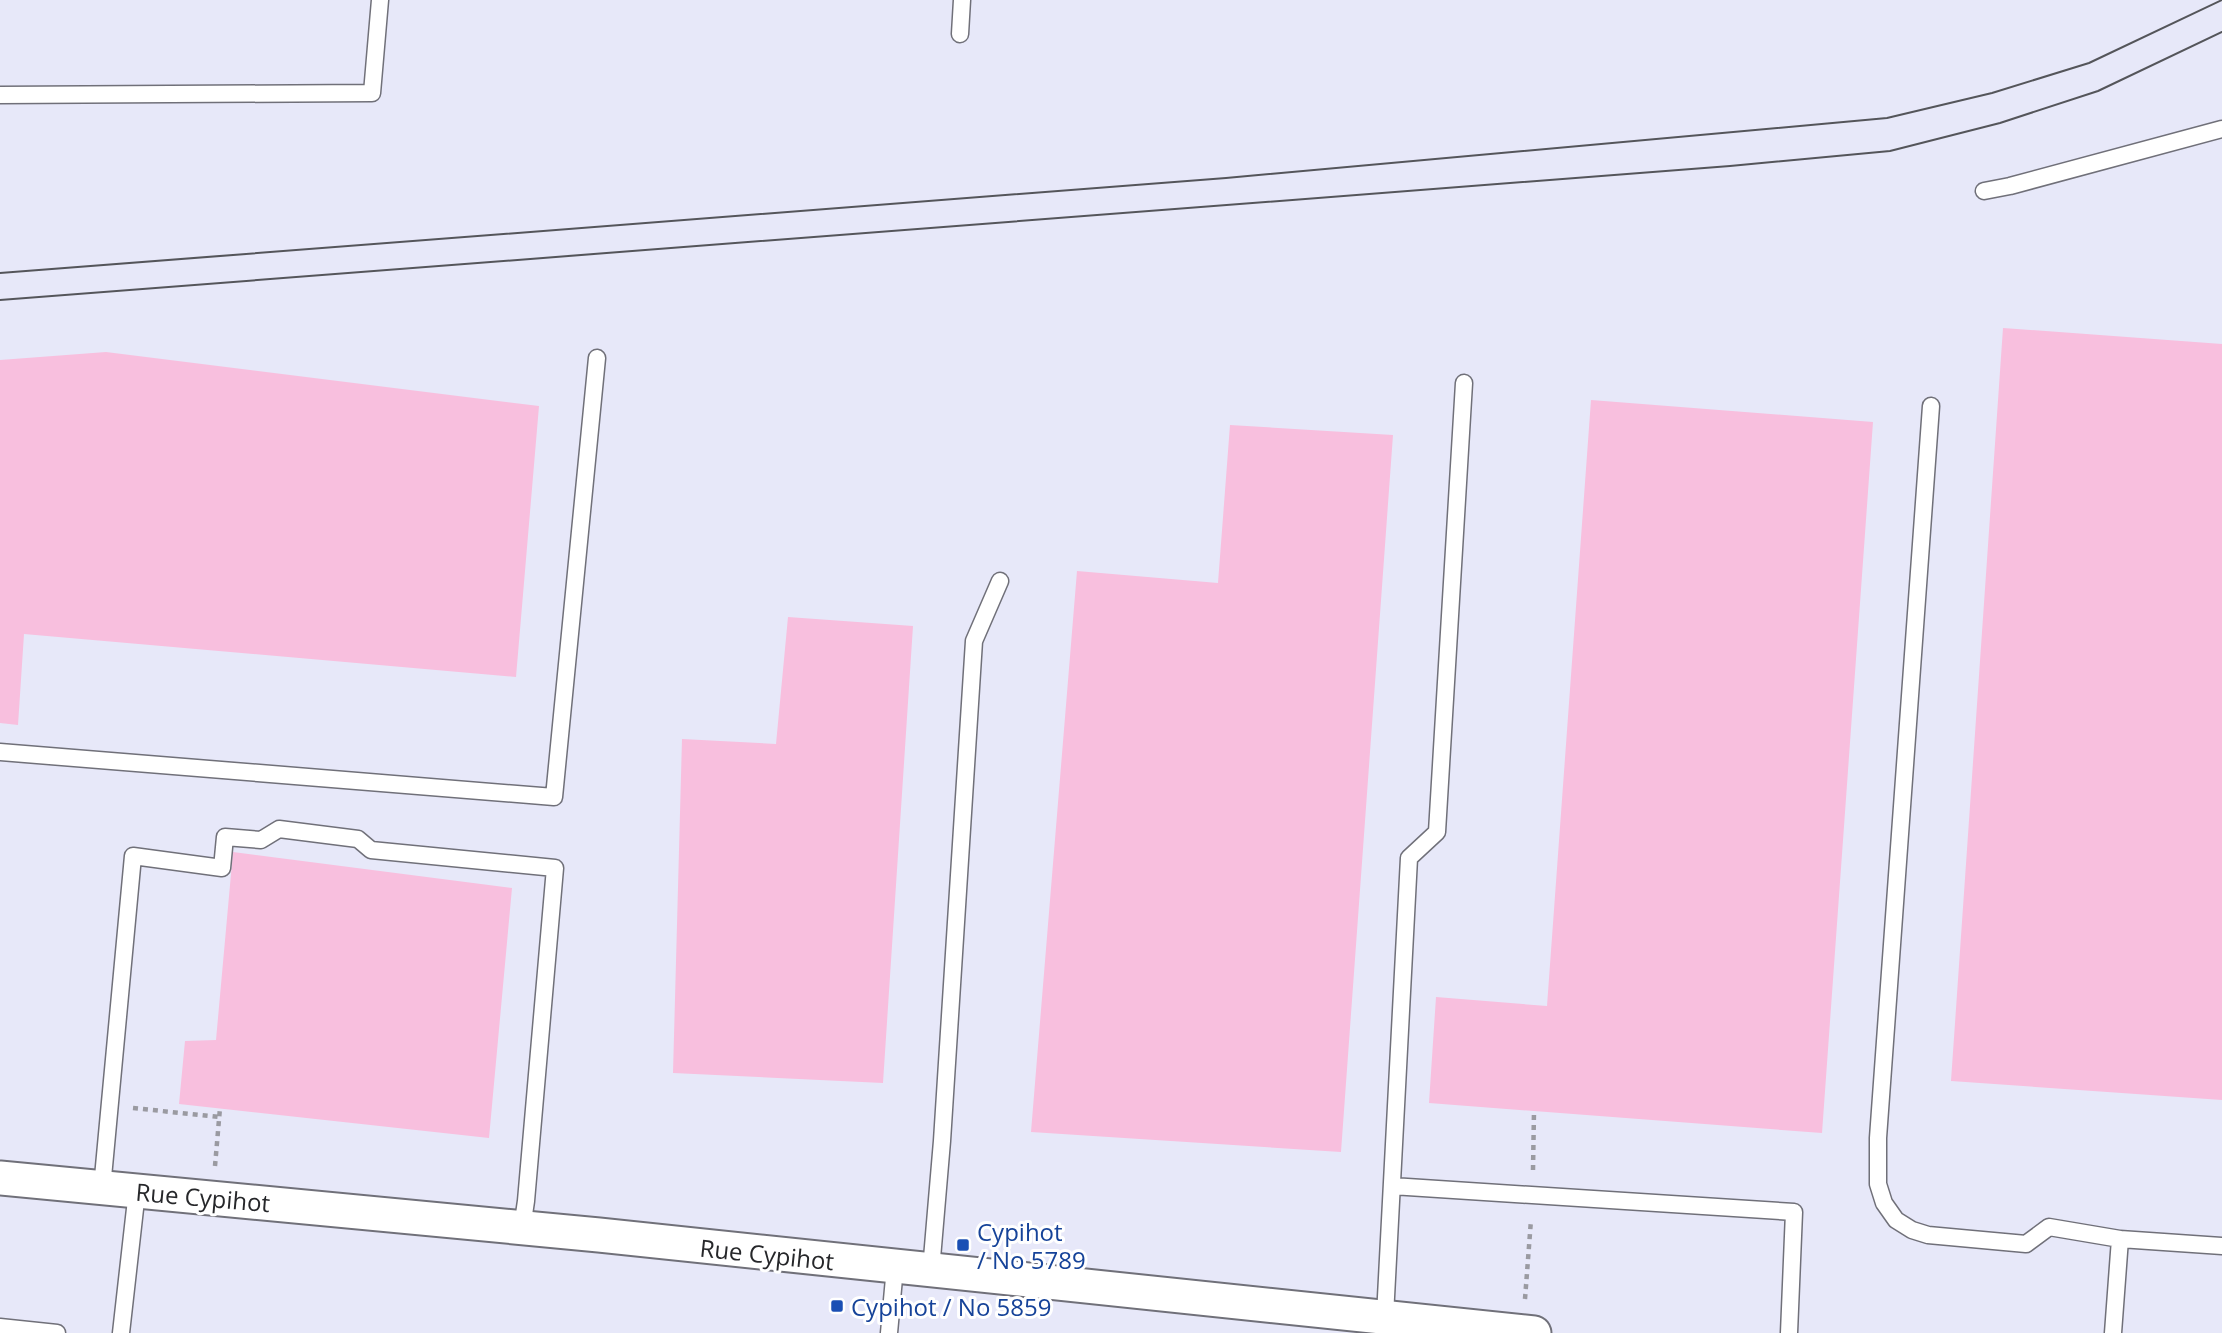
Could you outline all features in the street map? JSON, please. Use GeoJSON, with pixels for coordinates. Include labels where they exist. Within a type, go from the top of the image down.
{"type":"FeatureCollection","features":[{"type":"Feature","properties":{"kind":"street","name":"Rue Cypihot"},"geometry":{"type":"LineString","coordinates":[[0,1178],[1385,1316],[1530,1318]]}},
{"type":"Feature","properties":{"kind":"lane"},"geometry":{"type":"LineString","coordinates":[[0,95],[372,93],[380,0]]}},
{"type":"Feature","properties":{"kind":"lane"},"geometry":{"type":"LineString","coordinates":[[960,34],[962,0]]}},
{"type":"Feature","properties":{"kind":"lane"},"geometry":{"type":"LineString","coordinates":[[1984,191],[2222,129]]}},
{"type":"Feature","properties":{"kind":"lane"},"geometry":{"type":"LineString","coordinates":[[0,752],[554,797],[597,358]]}},
{"type":"Feature","properties":{"kind":"lane"},"geometry":{"type":"LineString","coordinates":[[1385,1316],[1409,859],[1437,832],[1464,383]]}},
{"type":"Feature","properties":{"kind":"lane"},"geometry":{"type":"LineString","coordinates":[[1931,406],[1878,1138],[1878,1184],[1884,1203],[1896,1220],[1912,1230],[1928,1234],[2026,1244],[2049,1227],[2120,1239],[2222,1246]]}},
{"type":"Feature","properties":{"kind":"lane"},"geometry":{"type":"LineString","coordinates":[[931,1270],[942,1141],[974,641],[1000,581]]}},
{"type":"Feature","properties":{"kind":"lane"},"geometry":{"type":"LineString","coordinates":[[102,1188],[133,856],[222,868],[225,836],[261,841],[279,830],[359,839],[372,850],[555,868],[522,1228]]}},
{"type":"Feature","properties":{"kind":"lane"},"geometry":{"type":"LineString","coordinates":[[1392,1186],[1794,1212],[1789,1333]]}},
{"type":"Feature","properties":{"kind":"lane"},"geometry":{"type":"LineString","coordinates":[[121,1333],[137,1191]]}},
{"type":"Feature","properties":{"kind":"lane"},"geometry":{"type":"LineString","coordinates":[[2113,1333],[2120,1239]]}},
{"type":"Feature","properties":{"kind":"lane"},"geometry":{"type":"LineString","coordinates":[[889,1333],[894,1267]]}},
{"type":"Feature","properties":{"kind":"lane"},"geometry":{"type":"LineString","coordinates":[[0,1327],[57,1333]]}},
{"type":"Feature","properties":{"kind":"path"},"geometry":{"type":"LineString","coordinates":[[133,1108],[219,1118]]}},
{"type":"Feature","properties":{"kind":"path"},"geometry":{"type":"LineString","coordinates":[[215,1169],[220,1108]]}},
{"type":"Feature","properties":{"kind":"path"},"geometry":{"type":"LineString","coordinates":[[1534,1111],[1534,1144]]}},
{"type":"Feature","properties":{"kind":"path"},"geometry":{"type":"LineString","coordinates":[[1529,1242],[1530,1318]]}},
{"type":"Feature","properties":{"kind":"shaded area"},"geometry":{"type":"Polygon","coordinates":[[[0,0],[2222,0],[2222,1333],[0,1333],[0,0]]]}},
{"type":"Feature","properties":{"kind":"building"},"geometry":{"type":"Polygon","coordinates":[[[2003,328],[2222,344],[2222,1100],[1951,1081],[2003,328]]]}},
{"type":"Feature","properties":{"kind":"building"},"geometry":{"type":"Polygon","coordinates":[[[106,352],[539,406],[516,677],[24,634],[18,725],[0,723],[0,360],[106,352]]]}},
{"type":"Feature","properties":{"kind":"building"},"geometry":{"type":"Polygon","coordinates":[[[1591,400],[1873,422],[1822,1133],[1429,1103],[1436,997],[1547,1006],[1591,400]]]}},
{"type":"Feature","properties":{"kind":"building"},"geometry":{"type":"Polygon","coordinates":[[[1230,425],[1393,435],[1341,1152],[1031,1132],[1077,571],[1218,583],[1230,425]]]}},
{"type":"Feature","properties":{"kind":"building"},"geometry":{"type":"Polygon","coordinates":[[[788,617],[913,626],[883,1083],[673,1073],[682,739],[776,744],[788,617]]]}},
{"type":"Feature","properties":{"kind":"building"},"geometry":{"type":"Polygon","coordinates":[[[233,852],[512,888],[489,1138],[179,1104],[185,1041],[216,1040],[233,852]]]}},
{"type":"Feature","properties":{"kind":"tram line"},"geometry":{"type":"LineString","coordinates":[[0,273],[1226,178],[1887,118],[1992,93],[2089,63],[2222,0]]}},
{"type":"Feature","properties":{"kind":"tram line"},"geometry":{"type":"LineString","coordinates":[[0,300],[1730,166],[1890,151],[2000,123],[2098,91],[2222,32]]}},
{"type":"Feature","properties":{"kind":"place","name":"Cypihot / No 5789"},"geometry":{"type":"Point","coordinates":[963,1245]}},
{"type":"Feature","properties":{"kind":"place","name":"Cypihot / No 5859"},"geometry":{"type":"Point","coordinates":[837,1306]}}]}
